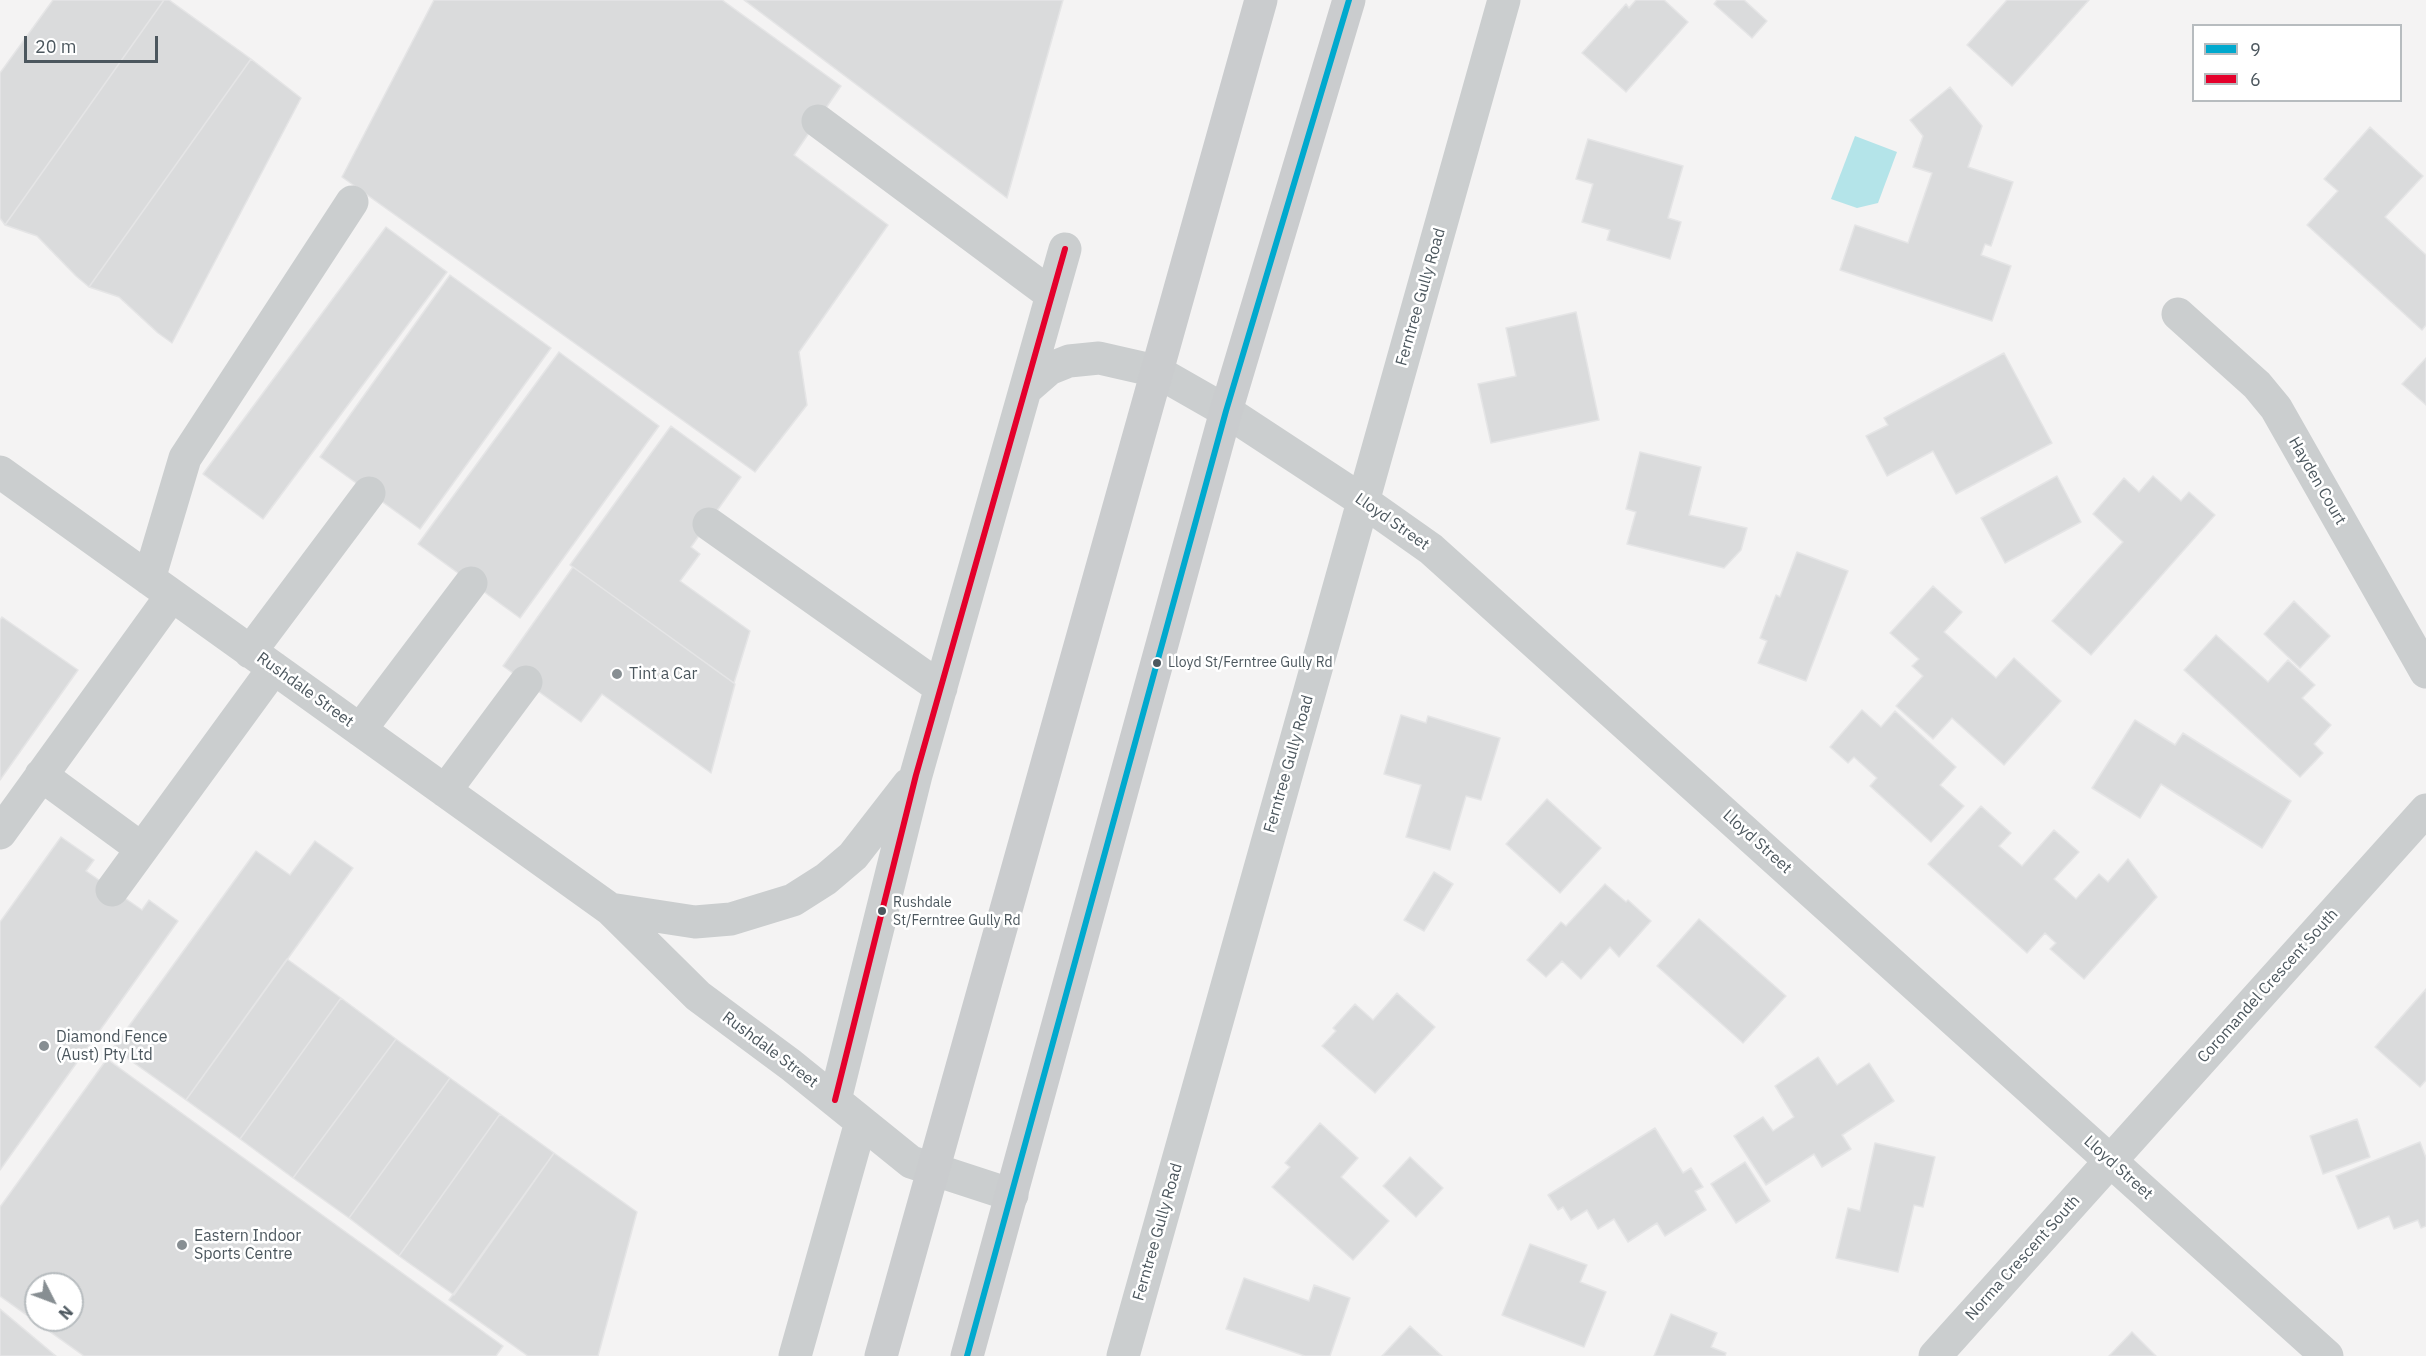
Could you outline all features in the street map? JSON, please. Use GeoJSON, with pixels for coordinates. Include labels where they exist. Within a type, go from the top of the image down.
{"type":"FeatureCollection","features":[{"type":"Feature","properties":{"kind":"main road"},"geometry":{"type":"LineString","coordinates":[[881,1356],[1261,0]]}},
{"type":"Feature","properties":{"kind":"main road"},"geometry":{"type":"LineString","coordinates":[[967,1356],[1226,411],[1349,0]]}},
{"type":"Feature","properties":{"kind":"street","name":"Ferntree Gully Road"},"geometry":{"type":"LineString","coordinates":[[1123,1356],[1504,0]]}},
{"type":"Feature","properties":{"kind":"street"},"geometry":{"type":"LineString","coordinates":[[818,121],[1052,295]]}},
{"type":"Feature","properties":{"kind":"street"},"geometry":{"type":"LineString","coordinates":[[0,832],[41,775],[160,587],[185,458],[352,202]]}},
{"type":"Feature","properties":{"kind":"street"},"geometry":{"type":"LineString","coordinates":[[835,1100],[916,775],[1065,249]]}},
{"type":"Feature","properties":{"kind":"street","name":"Hayden Court"},"geometry":{"type":"LineString","coordinates":[[2178,314],[2257,385],[2276,408],[2426,672]]}},
{"type":"Feature","properties":{"kind":"street"},"geometry":{"type":"LineString","coordinates":[[1026,390],[1049,369],[1069,362],[1099,358],[1156,371]]}},
{"type":"Feature","properties":{"kind":"street","name":"Lloyd Street"},"geometry":{"type":"LineString","coordinates":[[1156,371],[1226,411],[1363,501],[1431,549],[2327,1356]]}},
{"type":"Feature","properties":{"kind":"street","name":"Rushdale Street"},"geometry":{"type":"LineString","coordinates":[[0,472],[610,909],[698,996],[835,1100],[911,1162],[1012,1195]]}},
{"type":"Feature","properties":{"kind":"street"},"geometry":{"type":"LineString","coordinates":[[112,890],[142,849],[369,493]]}},
{"type":"Feature","properties":{"kind":"street"},"geometry":{"type":"LineString","coordinates":[[709,524],[941,688]]}},
{"type":"Feature","properties":{"kind":"street"},"geometry":{"type":"LineString","coordinates":[[360,730],[471,582]]}},
{"type":"Feature","properties":{"kind":"street"},"geometry":{"type":"LineString","coordinates":[[445,791],[526,682]]}},
{"type":"Feature","properties":{"kind":"street"},"geometry":{"type":"LineString","coordinates":[[41,775],[142,849]]}},
{"type":"Feature","properties":{"kind":"street","name":"Rushdale Street"},"geometry":{"type":"LineString","coordinates":[[610,909],[695,922],[731,919],[793,900],[826,879],[853,856],[916,775]]}},
{"type":"Feature","properties":{"kind":"street","name":"Coromandel Crescent South"},"geometry":{"type":"LineString","coordinates":[[2110,1161],[2426,810]]}},
{"type":"Feature","properties":{"kind":"street"},"geometry":{"type":"LineString","coordinates":[[795,1356],[861,1122]]}},
{"type":"Feature","properties":{"kind":"street","name":"Norma Crescent South"},"geometry":{"type":"LineString","coordinates":[[1935,1356],[2110,1161]]}},
{"type":"Feature","properties":{"kind":"water"},"geometry":{"type":"Polygon","coordinates":[[[1855,136],[1897,152],[1878,203],[1857,208],[1831,199],[1855,136]]]}},
{"type":"Feature","properties":{"kind":"building"},"geometry":{"type":"Polygon","coordinates":[[[53,0],[164,0],[5,225],[0,218],[0,73],[53,0]]]}},
{"type":"Feature","properties":{"kind":"building"},"geometry":{"type":"Polygon","coordinates":[[[164,0],[169,0],[251,59],[89,287],[37,236],[5,225],[164,0]]]}},
{"type":"Feature","properties":{"kind":"building"},"geometry":{"type":"Polygon","coordinates":[[[434,0],[722,0],[841,86],[794,155],[888,225],[799,352],[807,405],[755,472],[342,177],[434,0]]]}},
{"type":"Feature","properties":{"kind":"building"},"geometry":{"type":"Polygon","coordinates":[[[744,0],[1063,0],[1007,198],[744,0]]]}},
{"type":"Feature","properties":{"kind":"building"},"geometry":{"type":"Polygon","coordinates":[[[1636,0],[1664,0],[1688,22],[1626,92],[1582,53],[1626,4],[1629,8],[1636,0]]]}},
{"type":"Feature","properties":{"kind":"building"},"geometry":{"type":"Polygon","coordinates":[[[1717,0],[1744,0],[1767,21],[1752,38],[1714,4],[1717,0]]]}},
{"type":"Feature","properties":{"kind":"building"},"geometry":{"type":"Polygon","coordinates":[[[2007,0],[2089,0],[2012,86],[1967,45],[2007,0]]]}},
{"type":"Feature","properties":{"kind":"building"},"geometry":{"type":"Polygon","coordinates":[[[251,59],[301,98],[172,343],[119,297],[89,287],[251,59]]]}},
{"type":"Feature","properties":{"kind":"building"},"geometry":{"type":"Polygon","coordinates":[[[1950,87],[1982,126],[1968,167],[2013,182],[1991,246],[1985,244],[1981,255],[2011,266],[1992,321],[1840,270],[1855,225],[1908,243],[1932,173],[1913,167],[1923,136],[1910,120],[1950,87]]]}},
{"type":"Feature","properties":{"kind":"building"},"geometry":{"type":"Polygon","coordinates":[[[2370,127],[2423,176],[2385,217],[2426,255],[2426,325],[2422,330],[2307,225],[2338,191],[2324,179],[2370,127]]]}},
{"type":"Feature","properties":{"kind":"building"},"geometry":{"type":"Polygon","coordinates":[[[1588,139],[1683,166],[1668,218],[1681,222],[1670,259],[1607,240],[1610,230],[1582,222],[1593,184],[1576,179],[1588,139]]]}},
{"type":"Feature","properties":{"kind":"building"},"geometry":{"type":"Polygon","coordinates":[[[386,227],[447,272],[263,519],[203,474],[386,227]]]}},
{"type":"Feature","properties":{"kind":"building"},"geometry":{"type":"Polygon","coordinates":[[[450,275],[551,348],[420,529],[320,457],[450,275]]]}},
{"type":"Feature","properties":{"kind":"building"},"geometry":{"type":"Polygon","coordinates":[[[1576,312],[1599,420],[1491,443],[1478,384],[1516,376],[1506,328],[1576,312]]]}},
{"type":"Feature","properties":{"kind":"building"},"geometry":{"type":"Polygon","coordinates":[[[559,352],[659,426],[520,618],[418,544],[559,352]]]}},
{"type":"Feature","properties":{"kind":"building"},"geometry":{"type":"Polygon","coordinates":[[[2004,353],[2052,443],[1956,494],[1933,451],[1887,476],[1866,436],[1888,425],[1884,418],[2004,353]]]}},
{"type":"Feature","properties":{"kind":"building"},"geometry":{"type":"Polygon","coordinates":[[[2426,358],[2426,405],[2402,384],[2426,358]]]}},
{"type":"Feature","properties":{"kind":"building"},"geometry":{"type":"Polygon","coordinates":[[[671,426],[741,477],[691,547],[700,554],[680,581],[750,631],[734,683],[570,565],[671,426]]]}},
{"type":"Feature","properties":{"kind":"building"},"geometry":{"type":"Polygon","coordinates":[[[1640,452],[1701,467],[1689,515],[1747,528],[1741,550],[1724,568],[1627,544],[1636,512],[1626,509],[1640,452]]]}},
{"type":"Feature","properties":{"kind":"building"},"geometry":{"type":"Polygon","coordinates":[[[2057,476],[2081,522],[2005,563],[1981,518],[2057,476]]]}},
{"type":"Feature","properties":{"kind":"building"},"geometry":{"type":"Polygon","coordinates":[[[2153,476],[2181,501],[2189,492],[2215,515],[2091,655],[2052,621],[2123,542],[2093,514],[2124,478],[2139,492],[2153,476]]]}},
{"type":"Feature","properties":{"kind":"building"},"geometry":{"type":"Polygon","coordinates":[[[1797,552],[1848,571],[1806,681],[1758,663],[1767,641],[1760,638],[1776,595],[1780,597],[1797,552]]]}},
{"type":"Feature","properties":{"kind":"building","name":"Tint a Car"},"geometry":{"type":"Polygon","coordinates":[[[573,567],[735,684],[711,773],[602,694],[581,722],[503,666],[573,567]]]}},
{"type":"Feature","properties":{"kind":"building"},"geometry":{"type":"Polygon","coordinates":[[[1933,586],[1962,612],[1944,632],[1996,678],[2014,658],[2061,701],[2004,765],[1952,718],[1933,739],[1896,706],[1923,676],[1912,666],[1919,659],[1890,633],[1933,586]]]}},
{"type":"Feature","properties":{"kind":"building"},"geometry":{"type":"Polygon","coordinates":[[[2294,601],[2330,636],[2300,668],[2264,634],[2294,601]]]}},
{"type":"Feature","properties":{"kind":"building"},"geometry":{"type":"Polygon","coordinates":[[[2,617],[78,670],[0,780],[0,620],[2,617]]]}},
{"type":"Feature","properties":{"kind":"building"},"geometry":{"type":"Polygon","coordinates":[[[2216,635],[2268,682],[2288,660],[2315,685],[2302,698],[2331,725],[2314,744],[2323,753],[2300,777],[2184,670],[2216,635]]]}},
{"type":"Feature","properties":{"kind":"building"},"geometry":{"type":"Polygon","coordinates":[[[1862,710],[1881,727],[1895,711],[1956,767],[1940,785],[1964,806],[1931,842],[1870,786],[1877,778],[1854,757],[1848,763],[1830,747],[1862,710]]]}},
{"type":"Feature","properties":{"kind":"building"},"geometry":{"type":"Polygon","coordinates":[[[1401,715],[1426,723],[1428,716],[1500,738],[1481,800],[1466,796],[1450,850],[1406,837],[1421,785],[1384,774],[1401,715]]]}},
{"type":"Feature","properties":{"kind":"building"},"geometry":{"type":"Polygon","coordinates":[[[2135,720],[2175,745],[2183,733],[2291,801],[2262,848],[2161,784],[2140,818],[2092,788],[2135,720]]]}},
{"type":"Feature","properties":{"kind":"building"},"geometry":{"type":"Polygon","coordinates":[[[1547,799],[1601,848],[1560,893],[1506,844],[1547,799]]]}},
{"type":"Feature","properties":{"kind":"building"},"geometry":{"type":"Polygon","coordinates":[[[1981,806],[2011,833],[1999,846],[2022,866],[2054,830],[2079,852],[2054,879],[2076,899],[2099,874],[2108,882],[2128,859],[2157,897],[2084,979],[2050,949],[2056,943],[2045,933],[2027,953],[1928,864],[1981,806]]]}},
{"type":"Feature","properties":{"kind":"building","name":"Diamond Fence (Aust) Pty Ltd"},"geometry":{"type":"Polygon","coordinates":[[[61,837],[94,860],[86,871],[142,910],[149,900],[178,921],[0,1170],[0,922],[61,837]]]}},
{"type":"Feature","properties":{"kind":"building"},"geometry":{"type":"Polygon","coordinates":[[[315,841],[353,868],[186,1100],[113,1048],[256,851],[290,875],[315,841]]]}},
{"type":"Feature","properties":{"kind":"building"},"geometry":{"type":"Polygon","coordinates":[[[1434,872],[1453,884],[1424,931],[1404,920],[1434,872]]]}},
{"type":"Feature","properties":{"kind":"building"},"geometry":{"type":"Polygon","coordinates":[[[1605,884],[1626,902],[1628,900],[1651,921],[1619,957],[1610,947],[1581,979],[1562,961],[1546,977],[1527,960],[1561,922],[1566,926],[1605,884]]]}},
{"type":"Feature","properties":{"kind":"building"},"geometry":{"type":"Polygon","coordinates":[[[1699,919],[1786,996],[1743,1043],[1657,966],[1699,919]]]}},
{"type":"Feature","properties":{"kind":"building"},"geometry":{"type":"Polygon","coordinates":[[[287,959],[341,998],[240,1139],[186,1100],[287,959]]]}},
{"type":"Feature","properties":{"kind":"building"},"geometry":{"type":"Polygon","coordinates":[[[2426,989],[2426,1080],[2420,1087],[2375,1047],[2426,989]]]}},
{"type":"Feature","properties":{"kind":"building"},"geometry":{"type":"Polygon","coordinates":[[[1397,993],[1435,1027],[1375,1093],[1322,1046],[1336,1031],[1333,1028],[1355,1004],[1373,1020],[1397,993]]]}},
{"type":"Feature","properties":{"kind":"building"},"geometry":{"type":"Polygon","coordinates":[[[341,998],[396,1039],[293,1178],[240,1139],[341,998]]]}},
{"type":"Feature","properties":{"kind":"building"},"geometry":{"type":"Polygon","coordinates":[[[396,1039],[450,1078],[349,1218],[293,1178],[396,1039]]]}},
{"type":"Feature","properties":{"kind":"building"},"geometry":{"type":"Polygon","coordinates":[[[1818,1057],[1837,1085],[1869,1063],[1894,1101],[1842,1135],[1851,1149],[1822,1167],[1814,1154],[1766,1185],[1734,1136],[1763,1117],[1773,1131],[1794,1117],[1775,1086],[1818,1057]]]}},
{"type":"Feature","properties":{"kind":"building","name":"Eastern Indoor Sports Centre"},"geometry":{"type":"Polygon","coordinates":[[[107,1059],[503,1346],[496,1356],[84,1356],[50,1332],[84,1332],[84,1272],[24,1272],[24,1313],[0,1296],[0,1207],[107,1059]]]}},
{"type":"Feature","properties":{"kind":"building"},"geometry":{"type":"Polygon","coordinates":[[[450,1078],[500,1114],[399,1256],[349,1218],[450,1078]]]}},
{"type":"Feature","properties":{"kind":"building"},"geometry":{"type":"Polygon","coordinates":[[[500,1114],[554,1153],[454,1295],[399,1256],[500,1114]]]}},
{"type":"Feature","properties":{"kind":"building"},"geometry":{"type":"Polygon","coordinates":[[[2357,1119],[2370,1157],[2323,1174],[2310,1136],[2357,1119]]]}},
{"type":"Feature","properties":{"kind":"building"},"geometry":{"type":"Polygon","coordinates":[[[1320,1123],[1358,1158],[1341,1177],[1389,1221],[1353,1260],[1272,1187],[1290,1167],[1285,1163],[1320,1123]]]}},
{"type":"Feature","properties":{"kind":"building"},"geometry":{"type":"Polygon","coordinates":[[[1655,1128],[1683,1173],[1691,1168],[1703,1187],[1695,1191],[1706,1210],[1665,1236],[1657,1223],[1628,1242],[1614,1219],[1598,1229],[1587,1210],[1571,1220],[1563,1207],[1558,1210],[1548,1195],[1655,1128]]]}},
{"type":"Feature","properties":{"kind":"building"},"geometry":{"type":"Polygon","coordinates":[[[2420,1142],[2426,1158],[2426,1226],[2421,1228],[2418,1220],[2394,1229],[2389,1216],[2358,1229],[2336,1176],[2420,1142]]]}},
{"type":"Feature","properties":{"kind":"building"},"geometry":{"type":"Polygon","coordinates":[[[1875,1143],[1935,1157],[1923,1207],[1914,1205],[1898,1272],[1836,1258],[1848,1208],[1860,1211],[1875,1143]]]}},
{"type":"Feature","properties":{"kind":"building"},"geometry":{"type":"Polygon","coordinates":[[[554,1153],[637,1212],[598,1356],[528,1356],[449,1300],[554,1153]]]}},
{"type":"Feature","properties":{"kind":"building"},"geometry":{"type":"Polygon","coordinates":[[[1410,1157],[1443,1188],[1416,1217],[1383,1186],[1410,1157]]]}},
{"type":"Feature","properties":{"kind":"building"},"geometry":{"type":"Polygon","coordinates":[[[1745,1162],[1770,1201],[1736,1223],[1711,1184],[1745,1162]]]}},
{"type":"Feature","properties":{"kind":"building"},"geometry":{"type":"Polygon","coordinates":[[[1530,1244],[1587,1265],[1580,1282],[1606,1292],[1584,1347],[1502,1315],[1530,1244]]]}},
{"type":"Feature","properties":{"kind":"building"},"geometry":{"type":"Polygon","coordinates":[[[1244,1278],[1309,1301],[1314,1285],[1350,1298],[1330,1356],[1305,1356],[1226,1329],[1244,1278]]]}},
{"type":"Feature","properties":{"kind":"building"},"geometry":{"type":"Polygon","coordinates":[[[0,1309],[24,1329],[24,1332],[27,1332],[56,1356],[0,1356],[0,1309]]]}},
{"type":"Feature","properties":{"kind":"building"},"geometry":{"type":"Polygon","coordinates":[[[1671,1314],[1717,1333],[1711,1347],[1726,1353],[1725,1356],[1654,1356],[1671,1314]]]}},
{"type":"Feature","properties":{"kind":"building"},"geometry":{"type":"Polygon","coordinates":[[[1410,1326],[1442,1356],[1382,1356],[1410,1326]]]}},
{"type":"Feature","properties":{"kind":"building"},"geometry":{"type":"Polygon","coordinates":[[[2132,1332],[2156,1356],[2109,1356],[2132,1332]]]}},
{"type":"Feature","properties":{"kind":"transit line","name":"9"},"geometry":{"type":"LineString","coordinates":[[967,1356],[1226,411],[1349,0]]}},
{"type":"Feature","properties":{"kind":"transit line","name":"6"},"geometry":{"type":"LineString","coordinates":[[835,1100],[916,775],[1065,249]]}},
{"type":"Feature","properties":{"kind":"place","name":"Lloyd St/Ferntree Gully Rd"},"geometry":{"type":"Point","coordinates":[1157,663]}},
{"type":"Feature","properties":{"kind":"place","name":"Tint a Car"},"geometry":{"type":"Point","coordinates":[617,674]}},
{"type":"Feature","properties":{"kind":"place","name":"Rushdale St/Ferntree Gully Rd"},"geometry":{"type":"Point","coordinates":[882,911]}},
{"type":"Feature","properties":{"kind":"place","name":"Diamond Fence (Aust) Pty Ltd"},"geometry":{"type":"Point","coordinates":[44,1046]}},
{"type":"Feature","properties":{"kind":"place","name":"Eastern Indoor Sports Centre"},"geometry":{"type":"Point","coordinates":[182,1245]}}]}
